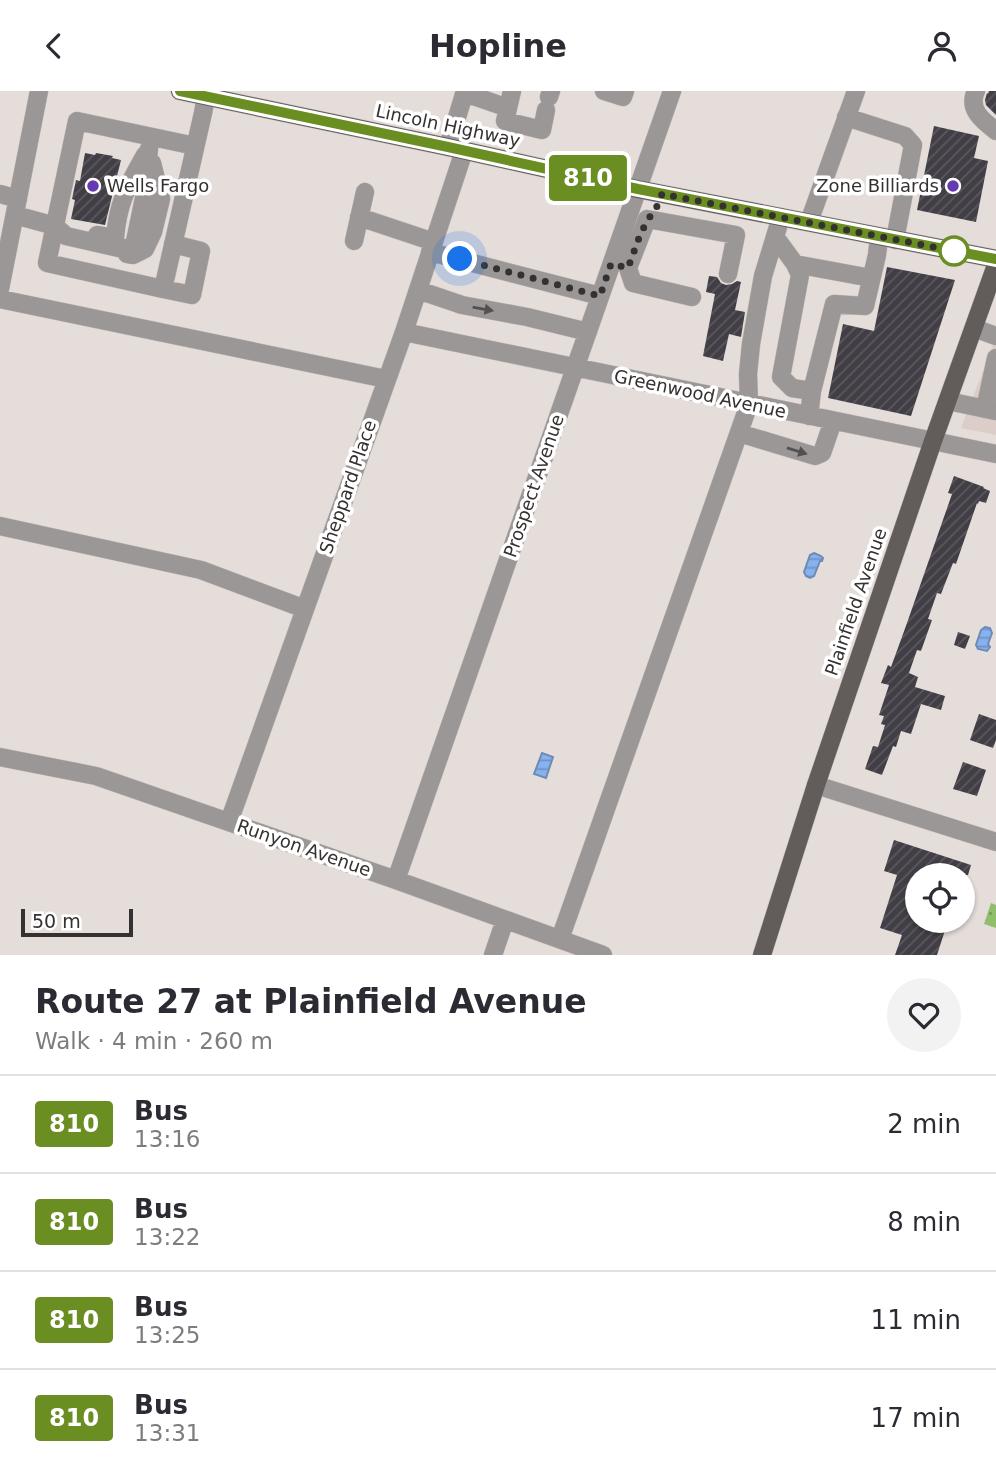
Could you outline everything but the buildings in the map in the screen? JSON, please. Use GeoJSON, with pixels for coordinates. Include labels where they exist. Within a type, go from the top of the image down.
{"type":"FeatureCollection","features":[{"type":"Feature","properties":{"kind":"main road","name":"Lincoln Highway"},"geometry":{"type":"LineString","coordinates":[[180,91],[206,97],[227,96],[638,189],[996,259]]}},
{"type":"Feature","properties":{"kind":"main road","name":"Plainfield Avenue"},"geometry":{"type":"LineString","coordinates":[[762,955],[816,785],[996,265]]}},
{"type":"Feature","properties":{"kind":"street"},"geometry":{"type":"LineString","coordinates":[[0,289],[40,91]]}},
{"type":"Feature","properties":{"kind":"street"},"geometry":{"type":"LineString","coordinates":[[604,91],[623,97],[625,91]]}},
{"type":"Feature","properties":{"kind":"street","name":"Prospect Avenue"},"geometry":{"type":"LineString","coordinates":[[396,880],[600,296],[620,266],[629,213],[672,91]]}},
{"type":"Feature","properties":{"kind":"street"},"geometry":{"type":"LineString","coordinates":[[809,222],[856,91]]}},
{"type":"Feature","properties":{"kind":"street"},"geometry":{"type":"LineString","coordinates":[[976,91],[973,105],[982,119],[996,131]]}},
{"type":"Feature","properties":{"kind":"street"},"geometry":{"type":"LineString","coordinates":[[465,92],[510,100],[505,121],[542,130],[549,99]]}},
{"type":"Feature","properties":{"kind":"street","name":"Sheppard Place"},"geometry":{"type":"LineString","coordinates":[[229,822],[432,247],[456,149],[465,92]]}},
{"type":"Feature","properties":{"kind":"street"},"geometry":{"type":"LineString","coordinates":[[163,289],[206,97]]}},
{"type":"Feature","properties":{"kind":"street"},"geometry":{"type":"LineString","coordinates":[[810,416],[812,391],[834,304],[864,306],[877,255],[887,238],[914,145],[905,136],[846,117]]}},
{"type":"Feature","properties":{"kind":"street"},"geometry":{"type":"LineString","coordinates":[[173,244],[201,251],[192,295],[47,263],[58,234],[77,121],[150,142],[195,146]]}},
{"type":"Feature","properties":{"kind":"street"},"geometry":{"type":"LineString","coordinates":[[0,194],[58,234],[102,252],[133,255],[145,249],[153,232],[161,199],[150,142]]}},
{"type":"Feature","properties":{"kind":"street"},"geometry":{"type":"LineString","coordinates":[[58,234],[75,231],[115,238],[117,217],[124,194],[150,142]]}},
{"type":"Feature","properties":{"kind":"street"},"geometry":{"type":"LineString","coordinates":[[58,234],[123,249],[134,246],[144,198],[150,142]]}},
{"type":"Feature","properties":{"kind":"street"},"geometry":{"type":"LineString","coordinates":[[354,241],[365,193]]}},
{"type":"Feature","properties":{"kind":"street"},"geometry":{"type":"LineString","coordinates":[[662,194],[655,211],[620,266],[633,283],[692,297]]}},
{"type":"Feature","properties":{"kind":"street"},"geometry":{"type":"LineString","coordinates":[[708,230],[713,204]]}},
{"type":"Feature","properties":{"kind":"street"},"geometry":{"type":"LineString","coordinates":[[727,233],[732,207]]}},
{"type":"Feature","properties":{"kind":"street"},"geometry":{"type":"LineString","coordinates":[[629,213],[737,235],[728,274]]}},
{"type":"Feature","properties":{"kind":"street"},"geometry":{"type":"LineString","coordinates":[[359,217],[432,247],[600,296]]}},
{"type":"Feature","properties":{"kind":"street"},"geometry":{"type":"LineString","coordinates":[[560,940],[749,404],[751,344],[763,276],[781,217]]}},
{"type":"Feature","properties":{"kind":"street"},"geometry":{"type":"LineString","coordinates":[[776,238],[800,275],[781,377],[792,388],[812,391]]}},
{"type":"Feature","properties":{"kind":"street"},"geometry":{"type":"LineString","coordinates":[[795,264],[871,278]]}},
{"type":"Feature","properties":{"kind":"street"},"geometry":{"type":"LineString","coordinates":[[418,290],[462,305],[588,332]]}},
{"type":"Feature","properties":{"kind":"street"},"geometry":{"type":"LineString","coordinates":[[0,299],[386,379]]}},
{"type":"Feature","properties":{"kind":"street"},"geometry":{"type":"LineString","coordinates":[[974,328],[996,336]]}},
{"type":"Feature","properties":{"kind":"street","name":"Greenwood Avenue"},"geometry":{"type":"LineString","coordinates":[[404,332],[996,454]]}},
{"type":"Feature","properties":{"kind":"street"},"geometry":{"type":"LineString","coordinates":[[947,401],[991,410],[996,358]]}},
{"type":"Feature","properties":{"kind":"street"},"geometry":{"type":"LineString","coordinates":[[788,412],[792,388]]}},
{"type":"Feature","properties":{"kind":"street"},"geometry":{"type":"LineString","coordinates":[[739,433],[815,456],[822,453],[833,421]]}},
{"type":"Feature","properties":{"kind":"street"},"geometry":{"type":"LineString","coordinates":[[0,526],[201,570],[305,609]]}},
{"type":"Feature","properties":{"kind":"street","name":"Runyon Avenue"},"geometry":{"type":"LineString","coordinates":[[0,757],[96,776],[603,955]]}},
{"type":"Feature","properties":{"kind":"street"},"geometry":{"type":"LineString","coordinates":[[816,785],[996,842]]}},
{"type":"Feature","properties":{"kind":"street"},"geometry":{"type":"LineString","coordinates":[[493,955],[505,920]]}},
{"type":"Feature","properties":{"kind":"shaded area"},"geometry":{"type":"Polygon","coordinates":[[[996,337],[996,435],[961,428],[996,337]]]}},
{"type":"Feature","properties":{"kind":"green space"},"geometry":{"type":"Polygon","coordinates":[[[991,903],[996,905],[996,928],[984,924],[991,903]]]}},
{"type":"Feature","properties":{"kind":"water"},"geometry":{"type":"Polygon","coordinates":[[[814,553],[823,558],[814,576],[810,578],[804,572],[810,555],[814,553]]]}},
{"type":"Feature","properties":{"kind":"water"},"geometry":{"type":"Polygon","coordinates":[[[990,628],[992,633],[987,651],[978,649],[976,645],[981,630],[990,628]]]}},
{"type":"Feature","properties":{"kind":"water"},"geometry":{"type":"Polygon","coordinates":[[[542,753],[553,757],[546,778],[534,774],[542,753]]]}},
{"type":"Feature","properties":{"kind":"bus line","name":"810"},"geometry":{"type":"LineString","coordinates":[[180,91],[638,189],[996,259]]}},
{"type":"Feature","properties":{"kind":"place","name":"Wells Fargo"},"geometry":{"type":"Point","coordinates":[93,186]}},
{"type":"Feature","properties":{"kind":"place","name":"Zone Billiards"},"geometry":{"type":"Point","coordinates":[953,186]}},
{"type":"Feature","properties":{"kind":"route"},"geometry":{"type":"LineString","coordinates":[[460,259],[600,296],[611,264],[628,268],[640,235],[662,194],[954,251]]}}]}
